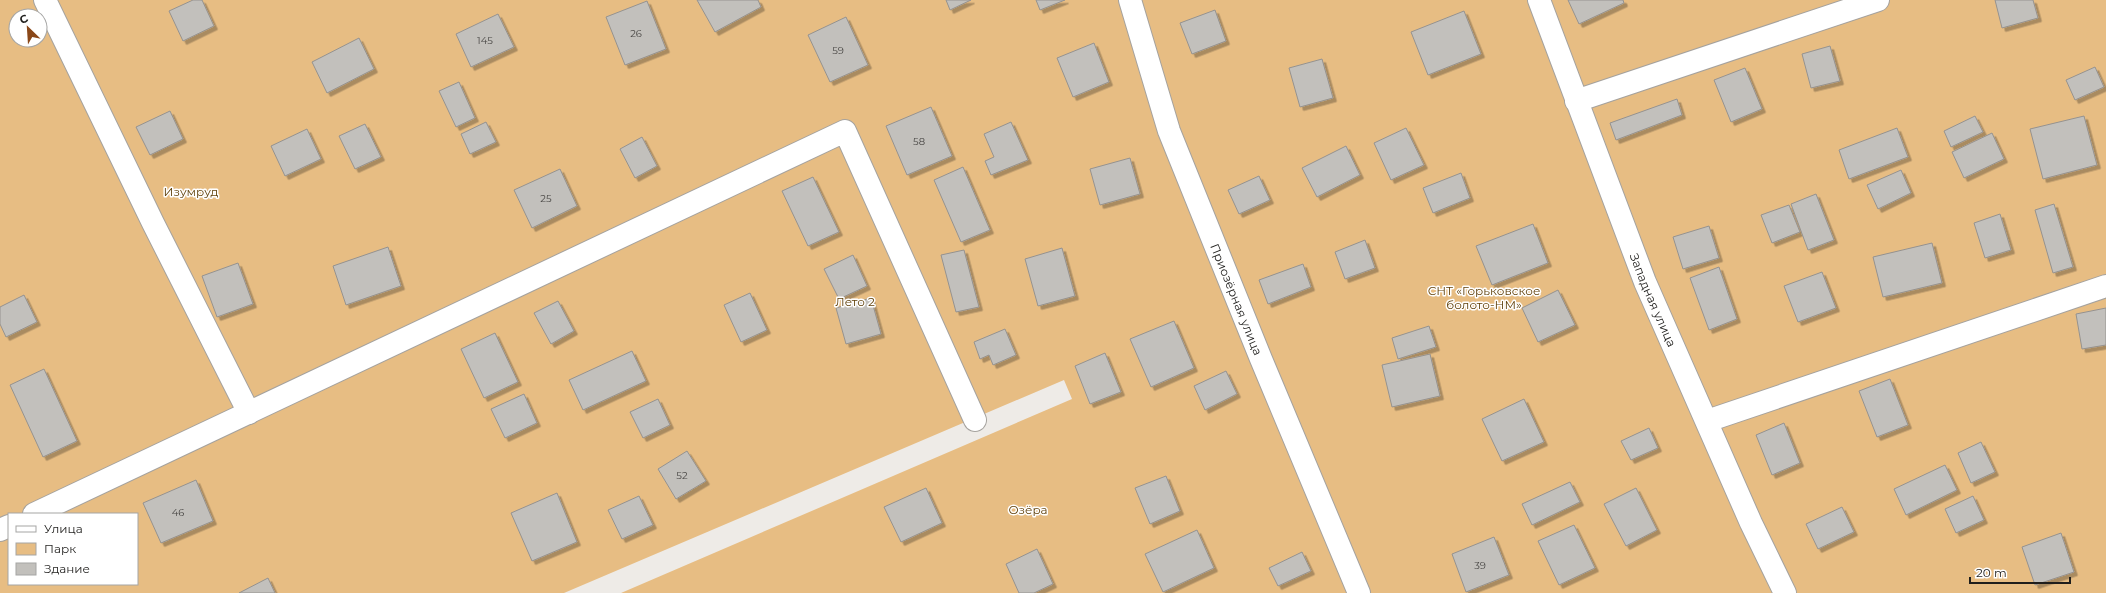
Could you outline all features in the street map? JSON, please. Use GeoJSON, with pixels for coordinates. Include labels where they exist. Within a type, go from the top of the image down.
{"type":"FeatureCollection","features":[{"type":"Feature","properties":{"kind":"street"},"geometry":{"type":"LineString","coordinates":[[44,0],[153,223],[249,413]]}},
{"type":"Feature","properties":{"kind":"street","name":"Приозёрная улица"},"geometry":{"type":"LineString","coordinates":[[1130,0],[1169,131],[1260,359],[1359,593]]}},
{"type":"Feature","properties":{"kind":"street","name":"Западная улица"},"geometry":{"type":"LineString","coordinates":[[1539,0],[1645,282],[1751,523],[1785,593]]}},
{"type":"Feature","properties":{"kind":"street"},"geometry":{"type":"LineString","coordinates":[[1576,101],[1878,0]]}},
{"type":"Feature","properties":{"kind":"street"},"geometry":{"type":"LineString","coordinates":[[36,513],[845,131],[975,420]]}},
{"type":"Feature","properties":{"kind":"street"},"geometry":{"type":"LineString","coordinates":[[1707,421],[2106,286]]}},
{"type":"Feature","properties":{"kind":"green space"},"geometry":{"type":"Polygon","coordinates":[[[0,0],[2106,0],[2106,593],[621,593],[1072,399],[1064,380],[564,593],[0,593],[0,0]]]}},
{"type":"Feature","properties":{"kind":"building"},"geometry":{"type":"Polygon","coordinates":[[[193,0],[202,0],[214,26],[183,41],[169,11],[193,0]]]}},
{"type":"Feature","properties":{"kind":"building"},"geometry":{"type":"Polygon","coordinates":[[[697,0],[758,0],[761,7],[715,32],[697,0]]]}},
{"type":"Feature","properties":{"kind":"building"},"geometry":{"type":"Polygon","coordinates":[[[946,0],[971,0],[950,10],[946,0]]]}},
{"type":"Feature","properties":{"kind":"building"},"geometry":{"type":"Polygon","coordinates":[[[1036,0],[1065,0],[1040,10],[1036,0]]]}},
{"type":"Feature","properties":{"kind":"building"},"geometry":{"type":"Polygon","coordinates":[[[1568,0],[1623,0],[1624,3],[1579,24],[1568,0]]]}},
{"type":"Feature","properties":{"kind":"building"},"geometry":{"type":"Polygon","coordinates":[[[1995,0],[2033,0],[2038,18],[2002,28],[1995,0]]]}},
{"type":"Feature","properties":{"kind":"building"},"geometry":{"type":"Polygon","coordinates":[[[647,1],[666,49],[625,65],[606,17],[647,1]]]}},
{"type":"Feature","properties":{"kind":"building"},"geometry":{"type":"Polygon","coordinates":[[[1215,10],[1226,41],[1192,54],[1180,23],[1215,10]]]}},
{"type":"Feature","properties":{"kind":"building"},"geometry":{"type":"Polygon","coordinates":[[[1464,11],[1481,54],[1428,75],[1411,32],[1464,11]]]}},
{"type":"Feature","properties":{"kind":"building"},"geometry":{"type":"Polygon","coordinates":[[[498,14],[514,47],[471,67],[456,34],[498,14]]]}},
{"type":"Feature","properties":{"kind":"building"},"geometry":{"type":"Polygon","coordinates":[[[846,17],[868,65],[830,82],[808,35],[846,17]]]}},
{"type":"Feature","properties":{"kind":"building"},"geometry":{"type":"Polygon","coordinates":[[[359,38],[374,69],[327,93],[312,62],[359,38]]]}},
{"type":"Feature","properties":{"kind":"building"},"geometry":{"type":"Polygon","coordinates":[[[1094,43],[1109,82],[1073,97],[1057,58],[1094,43]]]}},
{"type":"Feature","properties":{"kind":"building"},"geometry":{"type":"Polygon","coordinates":[[[1830,46],[1840,81],[1811,88],[1802,54],[1830,46]]]}},
{"type":"Feature","properties":{"kind":"building"},"geometry":{"type":"Polygon","coordinates":[[[1322,59],[1333,98],[1300,107],[1289,68],[1322,59]]]}},
{"type":"Feature","properties":{"kind":"building"},"geometry":{"type":"Polygon","coordinates":[[[2095,67],[2104,87],[2075,100],[2066,80],[2095,67]]]}},
{"type":"Feature","properties":{"kind":"building"},"geometry":{"type":"Polygon","coordinates":[[[1745,68],[1762,109],[1731,122],[1714,80],[1745,68]]]}},
{"type":"Feature","properties":{"kind":"building"},"geometry":{"type":"Polygon","coordinates":[[[459,82],[475,118],[456,127],[439,91],[459,82]]]}},
{"type":"Feature","properties":{"kind":"building"},"geometry":{"type":"Polygon","coordinates":[[[1677,99],[1682,115],[1616,140],[1610,123],[1677,99]]]}},
{"type":"Feature","properties":{"kind":"building"},"geometry":{"type":"Polygon","coordinates":[[[931,107],[952,156],[907,175],[886,126],[931,107]]]}},
{"type":"Feature","properties":{"kind":"building"},"geometry":{"type":"Polygon","coordinates":[[[170,111],[183,139],[150,155],[136,127],[170,111]]]}},
{"type":"Feature","properties":{"kind":"building"},"geometry":{"type":"Polygon","coordinates":[[[1975,116],[1983,132],[1951,147],[1944,131],[1975,116]]]}},
{"type":"Feature","properties":{"kind":"building"},"geometry":{"type":"Polygon","coordinates":[[[2084,116],[2097,165],[2043,179],[2030,129],[2084,116]]]}},
{"type":"Feature","properties":{"kind":"building"},"geometry":{"type":"Polygon","coordinates":[[[486,122],[496,142],[470,154],[461,134],[486,122]]]}},
{"type":"Feature","properties":{"kind":"building"},"geometry":{"type":"Polygon","coordinates":[[[1011,122],[1028,160],[991,175],[985,161],[994,157],[984,134],[1011,122]]]}},
{"type":"Feature","properties":{"kind":"building"},"geometry":{"type":"Polygon","coordinates":[[[365,124],[381,157],[355,169],[339,136],[365,124]]]}},
{"type":"Feature","properties":{"kind":"building"},"geometry":{"type":"Polygon","coordinates":[[[1406,128],[1424,165],[1391,180],[1374,143],[1406,128]]]}},
{"type":"Feature","properties":{"kind":"building"},"geometry":{"type":"Polygon","coordinates":[[[1897,128],[1908,157],[1849,179],[1839,150],[1897,128]]]}},
{"type":"Feature","properties":{"kind":"building"},"geometry":{"type":"Polygon","coordinates":[[[307,129],[321,159],[285,176],[271,146],[307,129]]]}},
{"type":"Feature","properties":{"kind":"building"},"geometry":{"type":"Polygon","coordinates":[[[1992,133],[2004,159],[1964,178],[1952,152],[1992,133]]]}},
{"type":"Feature","properties":{"kind":"building"},"geometry":{"type":"Polygon","coordinates":[[[642,137],[657,166],[635,178],[620,149],[642,137]]]}},
{"type":"Feature","properties":{"kind":"building"},"geometry":{"type":"Polygon","coordinates":[[[1346,146],[1360,175],[1317,197],[1302,168],[1346,146]]]}},
{"type":"Feature","properties":{"kind":"building"},"geometry":{"type":"Polygon","coordinates":[[[1130,158],[1140,194],[1100,205],[1090,169],[1130,158]]]}},
{"type":"Feature","properties":{"kind":"building"},"geometry":{"type":"Polygon","coordinates":[[[963,167],[990,230],[961,242],[934,180],[963,167]]]}},
{"type":"Feature","properties":{"kind":"building"},"geometry":{"type":"Polygon","coordinates":[[[560,169],[577,206],[532,228],[514,190],[560,169]]]}},
{"type":"Feature","properties":{"kind":"building"},"geometry":{"type":"Polygon","coordinates":[[[1901,170],[1911,193],[1878,209],[1867,185],[1901,170]]]}},
{"type":"Feature","properties":{"kind":"building"},"geometry":{"type":"Polygon","coordinates":[[[1461,173],[1470,198],[1433,213],[1423,188],[1461,173]]]}},
{"type":"Feature","properties":{"kind":"building"},"geometry":{"type":"Polygon","coordinates":[[[1259,176],[1270,200],[1239,214],[1228,190],[1259,176]]]}},
{"type":"Feature","properties":{"kind":"building"},"geometry":{"type":"Polygon","coordinates":[[[813,177],[839,232],[808,246],[782,191],[813,177]]]}},
{"type":"Feature","properties":{"kind":"building"},"geometry":{"type":"Polygon","coordinates":[[[1816,194],[1834,240],[1808,250],[1791,204],[1816,194]]]}},
{"type":"Feature","properties":{"kind":"building"},"geometry":{"type":"Polygon","coordinates":[[[2054,204],[2073,267],[2053,273],[2035,210],[2054,204]]]}},
{"type":"Feature","properties":{"kind":"building"},"geometry":{"type":"Polygon","coordinates":[[[1789,205],[1800,232],[1772,243],[1761,215],[1789,205]]]}},
{"type":"Feature","properties":{"kind":"building"},"geometry":{"type":"Polygon","coordinates":[[[2000,214],[2011,250],[1985,258],[1974,223],[2000,214]]]}},
{"type":"Feature","properties":{"kind":"building"},"geometry":{"type":"Polygon","coordinates":[[[1533,224],[1548,263],[1492,285],[1476,246],[1533,224]]]}},
{"type":"Feature","properties":{"kind":"building"},"geometry":{"type":"Polygon","coordinates":[[[1709,226],[1719,258],[1683,269],[1673,237],[1709,226]]]}},
{"type":"Feature","properties":{"kind":"building"},"geometry":{"type":"Polygon","coordinates":[[[1365,240],[1375,268],[1345,279],[1335,252],[1365,240]]]}},
{"type":"Feature","properties":{"kind":"building"},"geometry":{"type":"Polygon","coordinates":[[[1932,243],[1942,283],[1883,297],[1873,257],[1932,243]]]}},
{"type":"Feature","properties":{"kind":"building"},"geometry":{"type":"Polygon","coordinates":[[[388,247],[401,286],[346,305],[333,266],[388,247]]]}},
{"type":"Feature","properties":{"kind":"building"},"geometry":{"type":"Polygon","coordinates":[[[1062,248],[1075,296],[1038,306],[1025,259],[1062,248]]]}},
{"type":"Feature","properties":{"kind":"building"},"geometry":{"type":"Polygon","coordinates":[[[964,250],[979,307],[956,312],[941,255],[964,250]]]}},
{"type":"Feature","properties":{"kind":"building"},"geometry":{"type":"Polygon","coordinates":[[[853,255],[867,286],[839,299],[824,269],[853,255]]]}},
{"type":"Feature","properties":{"kind":"building"},"geometry":{"type":"Polygon","coordinates":[[[238,263],[253,304],[217,317],[202,276],[238,263]]]}},
{"type":"Feature","properties":{"kind":"building"},"geometry":{"type":"Polygon","coordinates":[[[1303,264],[1311,287],[1268,304],[1259,280],[1303,264]]]}},
{"type":"Feature","properties":{"kind":"building"},"geometry":{"type":"Polygon","coordinates":[[[1719,267],[1737,319],[1709,330],[1690,278],[1719,267]]]}},
{"type":"Feature","properties":{"kind":"building"},"geometry":{"type":"Polygon","coordinates":[[[1822,272],[1836,308],[1798,322],[1784,286],[1822,272]]]}},
{"type":"Feature","properties":{"kind":"building"},"geometry":{"type":"Polygon","coordinates":[[[1558,290],[1575,325],[1538,342],[1522,308],[1558,290]]]}},
{"type":"Feature","properties":{"kind":"building"},"geometry":{"type":"Polygon","coordinates":[[[750,293],[767,330],[741,342],[724,305],[750,293]]]}},
{"type":"Feature","properties":{"kind":"building"},"geometry":{"type":"Polygon","coordinates":[[[24,295],[37,322],[6,337],[0,324],[0,307],[24,295]]]}},
{"type":"Feature","properties":{"kind":"building"},"geometry":{"type":"Polygon","coordinates":[[[871,298],[881,334],[846,344],[836,308],[871,298]]]}},
{"type":"Feature","properties":{"kind":"building"},"geometry":{"type":"Polygon","coordinates":[[[558,301],[574,331],[551,344],[534,313],[558,301]]]}},
{"type":"Feature","properties":{"kind":"building"},"geometry":{"type":"Polygon","coordinates":[[[2106,308],[2106,345],[2082,349],[2076,314],[2106,308]]]}},
{"type":"Feature","properties":{"kind":"building"},"geometry":{"type":"Polygon","coordinates":[[[1174,321],[1194,368],[1151,387],[1130,339],[1174,321]]]}},
{"type":"Feature","properties":{"kind":"building"},"geometry":{"type":"Polygon","coordinates":[[[1429,326],[1436,347],[1398,359],[1392,338],[1429,326]]]}},
{"type":"Feature","properties":{"kind":"building"},"geometry":{"type":"Polygon","coordinates":[[[1005,329],[1016,355],[993,365],[989,355],[980,359],[974,342],[1005,329]]]}},
{"type":"Feature","properties":{"kind":"building"},"geometry":{"type":"Polygon","coordinates":[[[495,333],[518,382],[484,398],[461,349],[495,333]]]}},
{"type":"Feature","properties":{"kind":"building"},"geometry":{"type":"Polygon","coordinates":[[[632,351],[646,381],[583,410],[569,380],[632,351]]]}},
{"type":"Feature","properties":{"kind":"building"},"geometry":{"type":"Polygon","coordinates":[[[1105,353],[1121,392],[1090,404],[1075,366],[1105,353]]]}},
{"type":"Feature","properties":{"kind":"building"},"geometry":{"type":"Polygon","coordinates":[[[1430,354],[1440,396],[1392,407],[1382,365],[1430,354]]]}},
{"type":"Feature","properties":{"kind":"building"},"geometry":{"type":"Polygon","coordinates":[[[44,369],[77,441],[43,457],[10,385],[44,369]]]}},
{"type":"Feature","properties":{"kind":"building"},"geometry":{"type":"Polygon","coordinates":[[[1226,371],[1237,394],[1205,410],[1194,386],[1226,371]]]}},
{"type":"Feature","properties":{"kind":"building"},"geometry":{"type":"Polygon","coordinates":[[[1890,379],[1908,425],[1877,437],[1859,391],[1890,379]]]}},
{"type":"Feature","properties":{"kind":"building"},"geometry":{"type":"Polygon","coordinates":[[[524,394],[537,423],[505,438],[491,409],[524,394]]]}},
{"type":"Feature","properties":{"kind":"building"},"geometry":{"type":"Polygon","coordinates":[[[658,399],[670,425],[643,438],[630,412],[658,399]]]}},
{"type":"Feature","properties":{"kind":"building"},"geometry":{"type":"Polygon","coordinates":[[[1524,399],[1544,442],[1502,461],[1482,419],[1524,399]]]}},
{"type":"Feature","properties":{"kind":"building"},"geometry":{"type":"Polygon","coordinates":[[[1784,423],[1800,463],[1772,475],[1756,435],[1784,423]]]}},
{"type":"Feature","properties":{"kind":"building"},"geometry":{"type":"Polygon","coordinates":[[[1649,428],[1658,448],[1631,460],[1621,441],[1649,428]]]}},
{"type":"Feature","properties":{"kind":"building"},"geometry":{"type":"Polygon","coordinates":[[[1981,442],[1995,472],[1971,483],[1958,453],[1981,442]]]}},
{"type":"Feature","properties":{"kind":"building"},"geometry":{"type":"Polygon","coordinates":[[[687,451],[706,481],[676,499],[658,469],[687,451]]]}},
{"type":"Feature","properties":{"kind":"building"},"geometry":{"type":"Polygon","coordinates":[[[1945,465],[1957,490],[1906,515],[1894,489],[1945,465]]]}},
{"type":"Feature","properties":{"kind":"building"},"geometry":{"type":"Polygon","coordinates":[[[1166,476],[1180,511],[1150,524],[1135,488],[1166,476]]]}},
{"type":"Feature","properties":{"kind":"building"},"geometry":{"type":"Polygon","coordinates":[[[196,480],[213,521],[161,543],[143,503],[196,480]]]}},
{"type":"Feature","properties":{"kind":"building"},"geometry":{"type":"Polygon","coordinates":[[[1570,482],[1580,502],[1532,525],[1522,504],[1570,482]]]}},
{"type":"Feature","properties":{"kind":"building"},"geometry":{"type":"Polygon","coordinates":[[[926,488],[942,523],[901,542],[884,507],[926,488]]]}},
{"type":"Feature","properties":{"kind":"building"},"geometry":{"type":"Polygon","coordinates":[[[1636,488],[1657,530],[1626,546],[1604,504],[1636,488]]]}},
{"type":"Feature","properties":{"kind":"building"},"geometry":{"type":"Polygon","coordinates":[[[557,493],[577,542],[532,561],[511,513],[557,493]]]}},
{"type":"Feature","properties":{"kind":"building"},"geometry":{"type":"Polygon","coordinates":[[[639,496],[653,525],[622,539],[608,510],[639,496]]]}},
{"type":"Feature","properties":{"kind":"building"},"geometry":{"type":"Polygon","coordinates":[[[1973,496],[1984,520],[1956,533],[1945,509],[1973,496]]]}},
{"type":"Feature","properties":{"kind":"building"},"geometry":{"type":"Polygon","coordinates":[[[1842,507],[1854,532],[1818,549],[1806,524],[1842,507]]]}},
{"type":"Feature","properties":{"kind":"building"},"geometry":{"type":"Polygon","coordinates":[[[1574,525],[1595,568],[1559,585],[1538,541],[1574,525]]]}},
{"type":"Feature","properties":{"kind":"building"},"geometry":{"type":"Polygon","coordinates":[[[1197,530],[1214,568],[1163,592],[1145,554],[1197,530]]]}},
{"type":"Feature","properties":{"kind":"building"},"geometry":{"type":"Polygon","coordinates":[[[2061,533],[2074,572],[2035,585],[2022,547],[2061,533]]]}},
{"type":"Feature","properties":{"kind":"building"},"geometry":{"type":"Polygon","coordinates":[[[1494,537],[1509,575],[1466,592],[1452,554],[1494,537]]]}},
{"type":"Feature","properties":{"kind":"building"},"geometry":{"type":"Polygon","coordinates":[[[1037,549],[1053,584],[1034,593],[1019,593],[1006,564],[1037,549]]]}},
{"type":"Feature","properties":{"kind":"building"},"geometry":{"type":"Polygon","coordinates":[[[1302,552],[1311,571],[1278,586],[1269,568],[1302,552]]]}},
{"type":"Feature","properties":{"kind":"building"},"geometry":{"type":"Polygon","coordinates":[[[268,578],[275,593],[239,593],[268,578]]]}},
{"type":"Feature","properties":{"kind":"park label","name":"Изумруд"},"geometry":{"type":"Point","coordinates":[191,191]}},
{"type":"Feature","properties":{"kind":"park label","name":"СНТ «Горьковское болото-НМ»"},"geometry":{"type":"Point","coordinates":[1484,297]}},
{"type":"Feature","properties":{"kind":"park label","name":"Лето 2"},"geometry":{"type":"Point","coordinates":[855,301]}},
{"type":"Feature","properties":{"kind":"park label","name":"Озёра"},"geometry":{"type":"Point","coordinates":[1028,509]}}]}
